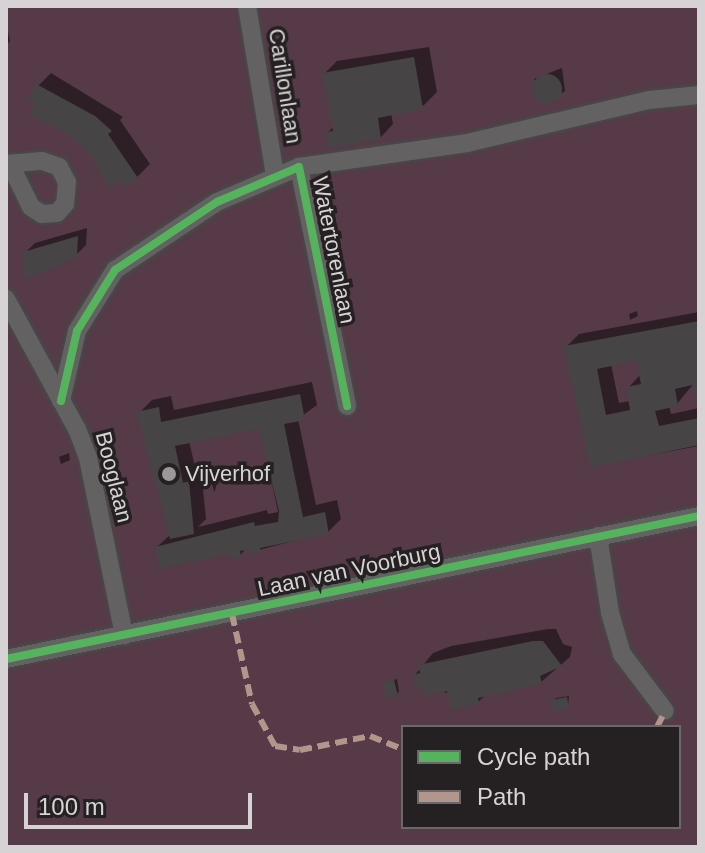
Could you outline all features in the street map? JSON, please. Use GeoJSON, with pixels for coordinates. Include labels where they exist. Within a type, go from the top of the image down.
{"type":"FeatureCollection","features":[{"type":"Feature","properties":{"kind":"street","name":"Carillonlaan"},"geometry":{"type":"LineString","coordinates":[[247,6],[275,175]]}},
{"type":"Feature","properties":{"kind":"street","name":"Watertorenlaan"},"geometry":{"type":"LineString","coordinates":[[61,401],[77,331],[115,270],[217,202],[299,167],[467,143],[649,100],[699,95]]}},
{"type":"Feature","properties":{"kind":"street","name":"Watertorenlaan"},"geometry":{"type":"LineString","coordinates":[[299,167],[347,406]]}},
{"type":"Feature","properties":{"kind":"street","name":"Booglaan"},"geometry":{"type":"LineString","coordinates":[[6,299],[88,458],[124,635]]}},
{"type":"Feature","properties":{"kind":"street","name":"Laan van Voorburg"},"geometry":{"type":"LineString","coordinates":[[6,659],[699,516]]}},
{"type":"Feature","properties":{"kind":"street"},"geometry":{"type":"LineString","coordinates":[[598,536],[610,613],[622,654],[665,711]]}},
{"type":"Feature","properties":{"kind":"shaded area"},"geometry":{"type":"Polygon","coordinates":[[[6,6],[699,6],[699,847],[6,847],[6,6]]]}},
{"type":"Feature","properties":{"kind":"building"},"geometry":{"type":"Polygon","coordinates":[[[414,57],[423,109],[378,118],[381,139],[328,148],[326,132],[333,131],[322,73],[414,57]]]}},
{"type":"Feature","properties":{"kind":"building"},"geometry":{"type":"Polygon","coordinates":[[[547,74],[557,79],[562,89],[557,99],[547,104],[537,99],[532,89],[537,79],[547,74]]]}},
{"type":"Feature","properties":{"kind":"building"},"geometry":{"type":"Polygon","coordinates":[[[36,84],[95,116],[112,131],[108,134],[138,178],[124,188],[119,181],[109,188],[87,151],[67,134],[29,115],[35,104],[28,99],[36,84]]]}},
{"type":"Feature","properties":{"kind":"building"},"geometry":{"type":"Polygon","coordinates":[[[78,236],[77,257],[25,280],[23,252],[78,236]]]}},
{"type":"Feature","properties":{"kind":"building"},"geometry":{"type":"Polygon","coordinates":[[[699,321],[699,412],[692,385],[675,389],[678,406],[655,411],[659,426],[699,418],[699,445],[590,468],[564,346],[699,321]],[[636,361],[597,369],[606,415],[630,410],[626,387],[641,384],[636,361]]]}},
{"type":"Feature","properties":{"kind":"building","name":"Vijverhof"},"geometry":{"type":"Polygon","coordinates":[[[300,394],[305,420],[284,424],[303,517],[325,512],[329,534],[260,548],[261,553],[249,555],[248,550],[240,551],[241,557],[230,559],[229,554],[159,569],[155,547],[254,522],[255,526],[278,522],[279,511],[259,429],[175,446],[183,483],[189,481],[194,534],[170,539],[136,412],[159,407],[161,422],[300,394]]]}},
{"type":"Feature","properties":{"kind":"building"},"geometry":{"type":"Polygon","coordinates":[[[543,641],[562,666],[540,676],[542,684],[478,698],[479,704],[451,710],[447,691],[424,696],[423,688],[416,690],[413,675],[420,673],[418,665],[543,641]]]}},
{"type":"Feature","properties":{"kind":"building"},"geometry":{"type":"Polygon","coordinates":[[[394,680],[398,696],[386,698],[383,682],[394,680]]]}},
{"type":"Feature","properties":{"kind":"building"},"geometry":{"type":"Polygon","coordinates":[[[567,697],[569,708],[554,712],[551,700],[567,697]]]}},
{"type":"Feature","properties":{"kind":"marked path"},"geometry":{"type":"LineString","coordinates":[[232,614],[252,704],[275,746],[300,750],[370,736],[401,748]]}},
{"type":"Feature","properties":{"kind":"marked path"},"geometry":{"type":"LineString","coordinates":[[658,725],[665,711]]}},
{"type":"Feature","properties":{"kind":"cycle path"},"geometry":{"type":"LineString","coordinates":[[61,401],[77,331],[115,270],[217,202],[299,167],[347,406]]}},
{"type":"Feature","properties":{"kind":"cycle path"},"geometry":{"type":"LineString","coordinates":[[6,659],[699,516]]}},
{"type":"Feature","properties":{"kind":"place","name":"Vijverhof"},"geometry":{"type":"Point","coordinates":[169,474]}}]}
